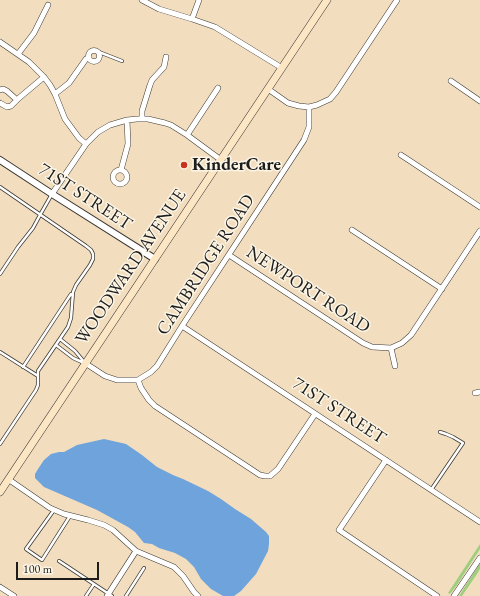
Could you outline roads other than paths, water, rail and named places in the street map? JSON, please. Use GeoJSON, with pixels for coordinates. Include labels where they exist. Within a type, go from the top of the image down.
{"type":"FeatureCollection","features":[{"type":"Feature","properties":{"kind":"main road","name":"WOODWARD AVENUE"},"geometry":{"type":"LineString","coordinates":[[0,492],[327,0]]}},
{"type":"Feature","properties":{"kind":"street"},"geometry":{"type":"LineString","coordinates":[[142,0],[159,8],[215,27],[282,68]]}},
{"type":"Feature","properties":{"kind":"street"},"geometry":{"type":"LineString","coordinates":[[192,19],[199,0]]}},
{"type":"Feature","properties":{"kind":"street"},"geometry":{"type":"LineString","coordinates":[[268,89],[280,98],[294,105],[309,107],[324,102],[334,95],[397,0]]}},
{"type":"Feature","properties":{"kind":"street"},"geometry":{"type":"LineString","coordinates":[[18,54],[34,32],[48,5]]}},
{"type":"Feature","properties":{"kind":"street"},"geometry":{"type":"LineString","coordinates":[[0,42],[37,69],[50,85],[65,119],[79,138],[86,144]]}},
{"type":"Feature","properties":{"kind":"street"},"geometry":{"type":"LineString","coordinates":[[55,94],[69,83],[92,51],[96,50],[99,52],[100,56],[98,61],[92,61],[89,57]]}},
{"type":"Feature","properties":{"kind":"street"},"geometry":{"type":"LineString","coordinates":[[142,119],[142,111],[150,85],[152,80],[164,67],[166,57]]}},
{"type":"Feature","properties":{"kind":"street"},"geometry":{"type":"LineString","coordinates":[[0,103],[7,107],[11,106],[44,78]]}},
{"type":"Feature","properties":{"kind":"street"},"geometry":{"type":"LineString","coordinates":[[451,81],[480,101]]}},
{"type":"Feature","properties":{"kind":"street"},"geometry":{"type":"LineString","coordinates":[[187,135],[218,88]]}},
{"type":"Feature","properties":{"kind":"street"},"geometry":{"type":"LineString","coordinates":[[0,90],[7,91],[17,100]]}},
{"type":"Feature","properties":{"kind":"street","name":"CAMBRIDGE ROAD"},"geometry":{"type":"LineString","coordinates":[[138,380],[151,372],[157,366],[304,140],[309,127],[309,107]]}},
{"type":"Feature","properties":{"kind":"street"},"geometry":{"type":"LineString","coordinates":[[121,170],[128,144],[127,120]]}},
{"type":"Feature","properties":{"kind":"street"},"geometry":{"type":"LineString","coordinates":[[52,194],[86,144],[98,132],[110,125],[127,120],[155,120],[171,125],[221,160]]}},
{"type":"Feature","properties":{"kind":"street"},"geometry":{"type":"LineString","coordinates":[[401,155],[480,208]]}},
{"type":"Feature","properties":{"kind":"street","name":"71ST STREET"},"geometry":{"type":"LineString","coordinates":[[0,160],[155,259]]}},
{"type":"Feature","properties":{"kind":"street"},"geometry":{"type":"LineString","coordinates":[[352,230],[442,289]]}},
{"type":"Feature","properties":{"kind":"street"},"geometry":{"type":"LineString","coordinates":[[395,366],[391,348],[406,340],[411,335],[480,231]]}},
{"type":"Feature","properties":{"kind":"street","name":"NEWPORT ROAD"},"geometry":{"type":"LineString","coordinates":[[229,255],[363,343],[372,347],[391,348]]}},
{"type":"Feature","properties":{"kind":"street","name":"71ST STREET"},"geometry":{"type":"LineString","coordinates":[[182,326],[480,522]]}},
{"type":"Feature","properties":{"kind":"street"},"geometry":{"type":"LineString","coordinates":[[85,363],[111,379],[138,380],[141,388],[155,406],[260,475],[270,476],[278,469],[315,414]]}},
{"type":"Feature","properties":{"kind":"street"},"geometry":{"type":"LineString","coordinates":[[386,460],[339,530],[437,596]]}},
{"type":"Feature","properties":{"kind":"street"},"geometry":{"type":"LineString","coordinates":[[8,479],[46,506],[113,530],[136,551],[174,567],[198,596]]}},
{"type":"Feature","properties":{"kind":"street"},"geometry":{"type":"LineString","coordinates":[[109,595],[136,551]]}},
{"type":"Feature","properties":{"kind":"street"},"geometry":{"type":"LineString","coordinates":[[454,596],[480,558]]}},
{"type":"Feature","properties":{"kind":"street"},"geometry":{"type":"LineString","coordinates":[[0,587],[14,596]]}},
{"type":"Feature","properties":{"kind":"lane"},"geometry":{"type":"LineString","coordinates":[[99,52],[122,61]]}},
{"type":"Feature","properties":{"kind":"lane"},"geometry":{"type":"LineString","coordinates":[[0,187],[86,246],[93,254],[93,259],[90,265],[23,367]]}},
{"type":"Feature","properties":{"kind":"lane"},"geometry":{"type":"LineString","coordinates":[[0,274],[32,228],[52,194]]}},
{"type":"Feature","properties":{"kind":"lane"},"geometry":{"type":"LineString","coordinates":[[0,444],[36,390],[38,385],[38,371],[68,327],[71,318],[73,292]]}},
{"type":"Feature","properties":{"kind":"lane"},"geometry":{"type":"LineString","coordinates":[[60,339],[75,350],[85,363]]}},
{"type":"Feature","properties":{"kind":"lane"},"geometry":{"type":"LineString","coordinates":[[56,345],[73,358],[85,363]]}},
{"type":"Feature","properties":{"kind":"lane"},"geometry":{"type":"LineString","coordinates":[[0,352],[38,376]]}},
{"type":"Feature","properties":{"kind":"lane"},"geometry":{"type":"LineString","coordinates":[[432,490],[463,443],[440,432]]}},
{"type":"Feature","properties":{"kind":"lane"},"geometry":{"type":"LineString","coordinates":[[54,510],[26,549],[42,560],[71,516]]}},
{"type":"Feature","properties":{"kind":"lane"},"geometry":{"type":"LineString","coordinates":[[59,561],[109,595]]}},
{"type":"Feature","properties":{"kind":"lane"},"geometry":{"type":"LineString","coordinates":[[126,596],[144,568]]}},
{"type":"Feature","properties":{"kind":"lane"},"geometry":{"type":"LineString","coordinates":[[86,596],[94,584]]}},
{"type":"Feature","properties":{"kind":"water"},"geometry":{"type":"Polygon","coordinates":[[[104,439],[126,444],[157,467],[208,491],[251,519],[266,532],[269,536],[268,551],[256,574],[241,591],[234,596],[223,596],[211,589],[201,579],[194,567],[186,559],[152,544],[144,543],[135,532],[128,527],[97,510],[44,487],[35,478],[35,474],[44,460],[51,454],[64,452],[77,445],[104,439]]]}},
{"type":"Feature","properties":{"kind":"place","name":"KinderCare"},"geometry":{"type":"Point","coordinates":[184,165]}}]}
